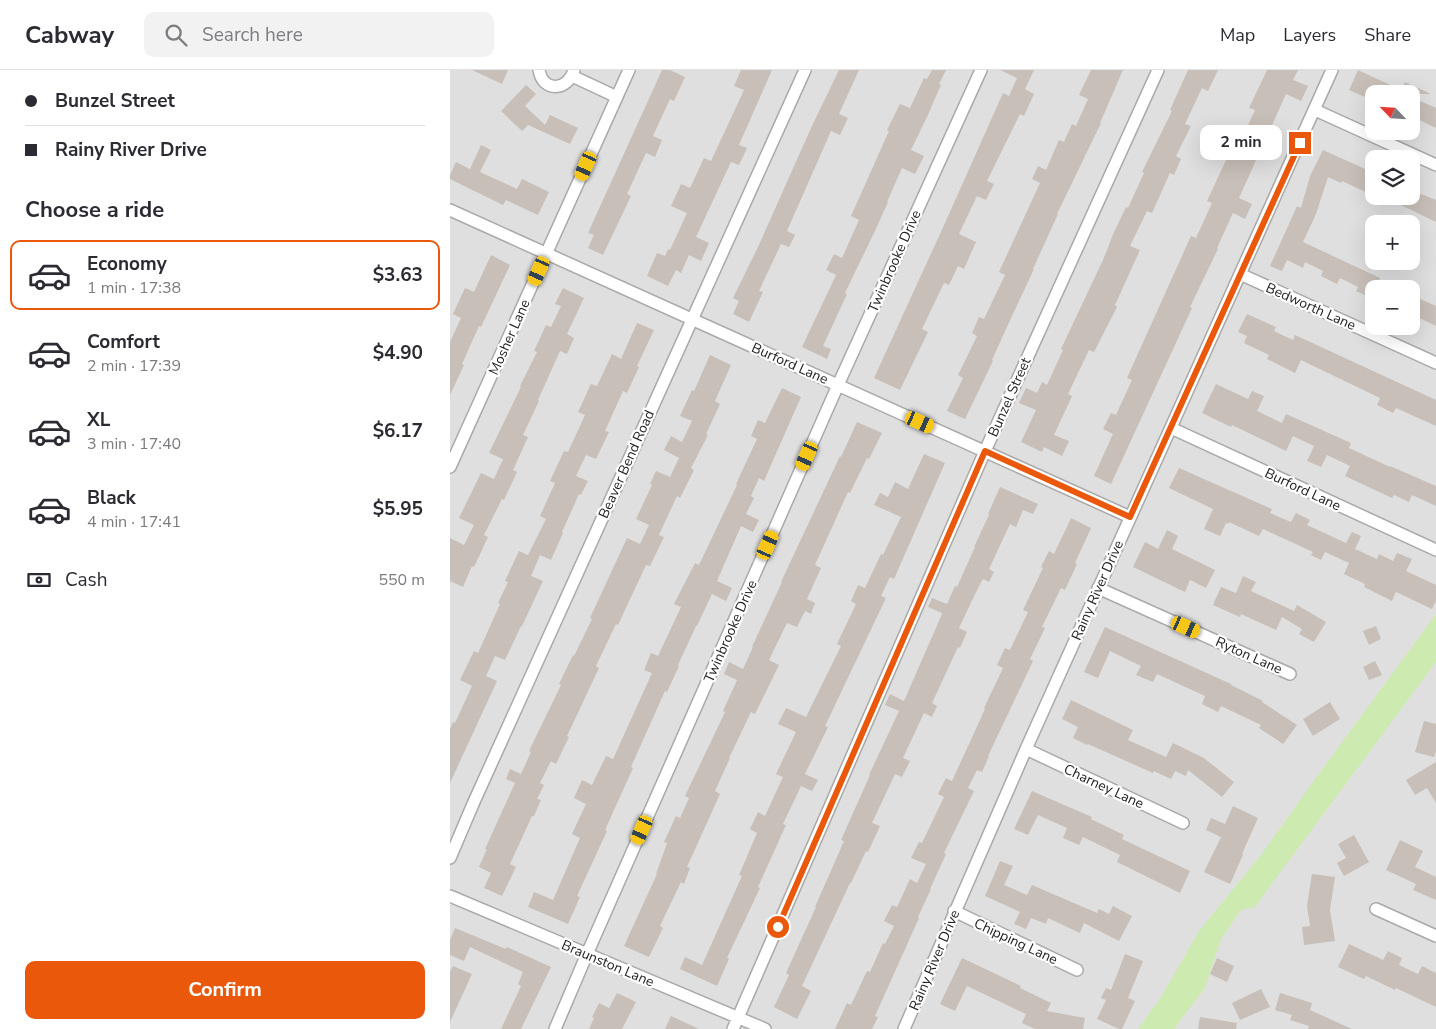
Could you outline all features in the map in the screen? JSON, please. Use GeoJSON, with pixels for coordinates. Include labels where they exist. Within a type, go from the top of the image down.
{"type":"FeatureCollection","features":[{"type":"Feature","properties":{"kind":"street"},"geometry":{"type":"LineString","coordinates":[[539,70],[543,81],[549,85],[562,86],[568,82],[573,73],[617,97]]}},
{"type":"Feature","properties":{"kind":"street","name":"Mosher Lane"},"geometry":{"type":"LineString","coordinates":[[450,467],[629,70]]}},
{"type":"Feature","properties":{"kind":"street","name":"Beaver Bend Road"},"geometry":{"type":"LineString","coordinates":[[450,858],[805,70]]}},
{"type":"Feature","properties":{"kind":"street","name":"Twinbrooke Drive"},"geometry":{"type":"LineString","coordinates":[[555,1029],[838,385],[981,70]]}},
{"type":"Feature","properties":{"kind":"street","name":"Bunzel Street"},"geometry":{"type":"LineString","coordinates":[[736,1024],[985,451],[1158,70]]}},
{"type":"Feature","properties":{"kind":"street","name":"Rainy River Drive"},"geometry":{"type":"LineString","coordinates":[[904,1029],[1026,749],[1332,70]]}},
{"type":"Feature","properties":{"kind":"street"},"geometry":{"type":"LineString","coordinates":[[1315,110],[1436,165]]}},
{"type":"Feature","properties":{"kind":"street","name":"Burford Lane"},"geometry":{"type":"LineString","coordinates":[[450,210],[1130,517]]}},
{"type":"Feature","properties":{"kind":"street","name":"Bedworth Lane"},"geometry":{"type":"LineString","coordinates":[[1240,274],[1436,363]]}},
{"type":"Feature","properties":{"kind":"street","name":"Burford Lane"},"geometry":{"type":"LineString","coordinates":[[1171,428],[1436,550]]}},
{"type":"Feature","properties":{"kind":"street","name":"Ryton Lane"},"geometry":{"type":"LineString","coordinates":[[1098,588],[1290,674]]}},
{"type":"Feature","properties":{"kind":"street","name":"Charney Lane"},"geometry":{"type":"LineString","coordinates":[[1026,749],[1184,823]]}},
{"type":"Feature","properties":{"kind":"street","name":"Braunston Lane"},"geometry":{"type":"LineString","coordinates":[[450,896],[587,954],[736,1024],[765,1029]]}},
{"type":"Feature","properties":{"kind":"street"},"geometry":{"type":"LineString","coordinates":[[1376,909],[1436,936]]}},
{"type":"Feature","properties":{"kind":"street","name":"Chipping Lane"},"geometry":{"type":"LineString","coordinates":[[954,912],[1077,970]]}},
{"type":"Feature","properties":{"kind":"shaded area"},"geometry":{"type":"Polygon","coordinates":[[[450,70],[1436,70],[1436,1029],[450,1029],[450,70]]]}},
{"type":"Feature","properties":{"kind":"green space"},"geometry":{"type":"Polygon","coordinates":[[[1436,614],[1436,662],[1254,908],[1242,909],[1221,939],[1205,988],[1174,1029],[1138,1029],[1161,997],[1199,931],[1261,855],[1436,614]]]}},
{"type":"Feature","properties":{"kind":"building"},"geometry":{"type":"Polygon","coordinates":[[[472,70],[508,70],[502,84],[472,70]]]}},
{"type":"Feature","properties":{"kind":"building"},"geometry":{"type":"Polygon","coordinates":[[[662,70],[670,70],[685,77],[674,101],[670,99],[653,136],[662,140],[655,157],[646,153],[627,194],[631,196],[603,255],[588,248],[594,235],[588,233],[662,70]]]}},
{"type":"Feature","properties":{"kind":"building"},"geometry":{"type":"Polygon","coordinates":[[[741,70],[772,70],[739,145],[747,148],[739,165],[731,162],[696,237],[709,243],[701,261],[689,255],[681,273],[676,270],[668,286],[647,276],[657,253],[665,256],[668,249],[670,250],[687,213],[671,206],[681,184],[690,188],[704,158],[711,161],[744,90],[734,86],[741,70]]]}},
{"type":"Feature","properties":{"kind":"building"},"geometry":{"type":"Polygon","coordinates":[[[839,70],[859,70],[839,114],[848,118],[840,135],[831,131],[787,231],[795,235],[789,247],[781,244],[759,291],[763,292],[749,322],[733,314],[739,301],[733,298],[839,70]]]}},
{"type":"Feature","properties":{"kind":"building"},"geometry":{"type":"Polygon","coordinates":[[[932,70],[946,70],[911,150],[924,156],[915,174],[902,168],[823,346],[831,349],[827,359],[802,347],[836,275],[826,270],[834,254],[842,258],[859,220],[851,216],[900,104],[910,108],[924,78],[927,79],[932,70]]]}},
{"type":"Feature","properties":{"kind":"building"},"geometry":{"type":"Polygon","coordinates":[[[1000,70],[1034,70],[1025,89],[1034,94],[1024,116],[1020,114],[987,181],[994,184],[986,200],[977,196],[959,234],[976,242],[964,269],[958,266],[949,285],[944,283],[922,329],[928,332],[900,390],[874,378],[1003,93],[1009,96],[1017,78],[1000,70]]]}},
{"type":"Feature","properties":{"kind":"building"},"geometry":{"type":"Polygon","coordinates":[[[1091,70],[1123,70],[1101,123],[1057,214],[993,361],[965,419],[947,411],[963,378],[958,375],[977,336],[972,333],[979,317],[984,319],[1005,275],[999,272],[1040,183],[1032,179],[1038,166],[1046,170],[1059,140],[1064,142],[1072,124],[1076,126],[1088,99],[1079,95],[1091,70]]]}},
{"type":"Feature","properties":{"kind":"building"},"geometry":{"type":"Polygon","coordinates":[[[1188,70],[1218,70],[1208,91],[1202,88],[1185,124],[1191,126],[1176,156],[1181,159],[1174,175],[1170,173],[1152,213],[1147,211],[1130,246],[1140,250],[1115,305],[1117,307],[1094,352],[1089,350],[1068,394],[1072,396],[1054,435],[1069,441],[1062,456],[1044,447],[1042,452],[1021,442],[1036,410],[1019,403],[1026,388],[1037,393],[1042,382],[1047,385],[1063,350],[1061,349],[1103,260],[1114,232],[1126,207],[1128,208],[1144,173],[1142,172],[1172,111],[1170,110],[1188,70]]]}},
{"type":"Feature","properties":{"kind":"building"},"geometry":{"type":"Polygon","coordinates":[[[1267,70],[1298,70],[1293,80],[1308,86],[1301,101],[1286,94],[1239,198],[1252,204],[1245,219],[1233,213],[1190,307],[1192,308],[1111,484],[1094,476],[1113,434],[1103,429],[1111,413],[1116,415],[1132,380],[1127,378],[1191,236],[1196,238],[1212,203],[1207,201],[1233,145],[1238,147],[1255,110],[1249,108],[1267,70]]]}},
{"type":"Feature","properties":{"kind":"building"},"geometry":{"type":"Polygon","coordinates":[[[1358,70],[1390,85],[1365,85],[1365,97],[1349,90],[1358,70]]]}},
{"type":"Feature","properties":{"kind":"building"},"geometry":{"type":"Polygon","coordinates":[[[526,85],[536,94],[525,106],[545,125],[550,115],[578,128],[570,144],[528,125],[522,131],[501,111],[526,85]]]}},
{"type":"Feature","properties":{"kind":"building"},"geometry":{"type":"Polygon","coordinates":[[[1420,89],[1431,94],[1420,94],[1420,89]]]}},
{"type":"Feature","properties":{"kind":"building"},"geometry":{"type":"Polygon","coordinates":[[[1420,101],[1436,108],[1436,128],[1420,120],[1420,101]]]}},
{"type":"Feature","properties":{"kind":"building"},"geometry":{"type":"Polygon","coordinates":[[[481,145],[491,150],[480,172],[517,189],[522,179],[549,192],[538,215],[506,200],[503,205],[450,179],[456,162],[470,169],[481,145]]]}},
{"type":"Feature","properties":{"kind":"building"},"geometry":{"type":"Polygon","coordinates":[[[1323,150],[1365,169],[1365,192],[1328,177],[1316,214],[1303,242],[1380,278],[1379,280],[1365,280],[1365,295],[1356,291],[1358,287],[1340,278],[1337,284],[1321,276],[1323,271],[1305,262],[1303,268],[1287,260],[1282,271],[1270,266],[1297,206],[1301,208],[1310,176],[1323,150]]]}},
{"type":"Feature","properties":{"kind":"building"},"geometry":{"type":"Polygon","coordinates":[[[1420,194],[1436,200],[1436,222],[1401,205],[1420,205],[1420,194]]]}},
{"type":"Feature","properties":{"kind":"building"},"geometry":{"type":"Polygon","coordinates":[[[491,255],[510,265],[481,327],[479,326],[450,395],[450,342],[461,318],[453,314],[465,288],[474,292],[491,255]]]}},
{"type":"Feature","properties":{"kind":"building"},"geometry":{"type":"Polygon","coordinates":[[[563,288],[584,298],[567,334],[574,338],[567,354],[560,351],[538,400],[523,435],[528,437],[513,470],[517,472],[484,535],[488,537],[463,587],[450,581],[450,538],[464,545],[474,525],[459,518],[481,473],[494,479],[503,459],[489,453],[537,352],[534,351],[546,325],[551,327],[561,306],[555,304],[563,288]]]}},
{"type":"Feature","properties":{"kind":"building"},"geometry":{"type":"Polygon","coordinates":[[[1420,299],[1436,306],[1436,326],[1420,318],[1420,299]]]}},
{"type":"Feature","properties":{"kind":"building"},"geometry":{"type":"Polygon","coordinates":[[[1247,314],[1276,327],[1274,331],[1293,340],[1295,335],[1436,400],[1436,426],[1396,408],[1393,413],[1377,405],[1380,398],[1301,360],[1295,373],[1267,359],[1269,355],[1244,343],[1247,336],[1238,332],[1247,314]]]}},
{"type":"Feature","properties":{"kind":"building"},"geometry":{"type":"Polygon","coordinates":[[[637,323],[654,330],[637,366],[639,367],[627,393],[623,391],[605,431],[609,432],[596,459],[586,455],[576,476],[588,481],[581,495],[579,494],[551,560],[540,555],[531,576],[543,581],[505,660],[495,656],[486,676],[497,681],[450,783],[450,729],[453,722],[455,723],[472,686],[460,680],[474,651],[478,653],[500,604],[498,603],[508,582],[505,581],[519,551],[528,555],[546,519],[540,516],[555,483],[550,481],[564,451],[568,452],[585,415],[578,412],[591,384],[597,386],[612,354],[621,359],[637,323]]]}},
{"type":"Feature","properties":{"kind":"building"},"geometry":{"type":"Polygon","coordinates":[[[710,355],[731,365],[715,401],[720,404],[706,434],[708,435],[691,468],[694,470],[680,498],[677,496],[659,535],[664,537],[650,566],[646,565],[618,625],[616,624],[596,666],[599,668],[556,764],[551,761],[540,783],[544,785],[537,799],[541,800],[510,864],[516,867],[502,896],[484,888],[491,873],[479,867],[487,849],[485,849],[515,783],[506,779],[510,769],[521,774],[531,752],[529,751],[561,685],[559,684],[592,619],[590,618],[627,538],[640,544],[649,525],[636,519],[652,485],[650,484],[656,471],[670,477],[679,458],[664,450],[671,436],[682,442],[692,421],[680,416],[692,390],[694,391],[710,355]]]}},
{"type":"Feature","properties":{"kind":"building"},"geometry":{"type":"Polygon","coordinates":[[[1216,384],[1248,399],[1252,391],[1264,396],[1257,411],[1282,423],[1286,414],[1351,443],[1349,448],[1436,486],[1436,506],[1412,495],[1409,502],[1394,495],[1392,498],[1345,476],[1350,466],[1327,455],[1321,467],[1307,461],[1314,446],[1293,436],[1286,451],[1202,413],[1216,384]]]}},
{"type":"Feature","properties":{"kind":"building"},"geometry":{"type":"Polygon","coordinates":[[[782,388],[801,397],[764,481],[759,478],[751,496],[754,498],[746,514],[759,520],[753,532],[741,526],[717,581],[732,588],[726,601],[712,594],[696,626],[631,767],[633,768],[577,896],[580,897],[568,924],[528,907],[534,892],[553,900],[580,838],[572,834],[586,804],[574,798],[582,780],[592,785],[606,756],[613,759],[652,673],[644,670],[651,653],[658,656],[681,607],[674,604],[695,563],[699,565],[757,439],[751,436],[758,420],[765,423],[782,388]]]}},
{"type":"Feature","properties":{"kind":"building"},"geometry":{"type":"Polygon","coordinates":[[[857,422],[882,433],[850,493],[848,492],[815,565],[821,568],[807,599],[815,603],[811,614],[805,611],[797,627],[787,623],[769,660],[779,665],[755,714],[751,712],[729,758],[715,791],[720,794],[687,867],[690,868],[684,884],[681,882],[660,926],[663,928],[649,957],[624,946],[657,874],[667,843],[664,842],[676,816],[680,818],[689,798],[685,796],[725,712],[723,711],[737,680],[724,674],[729,662],[743,669],[781,582],[857,422]]]}},
{"type":"Feature","properties":{"kind":"building"},"geometry":{"type":"Polygon","coordinates":[[[924,454],[945,463],[894,579],[890,577],[881,596],[886,598],[825,726],[828,727],[805,774],[818,780],[812,791],[801,786],[783,824],[786,825],[758,887],[760,888],[727,958],[729,959],[717,986],[680,969],[685,957],[702,965],[742,876],[739,875],[757,833],[750,829],[758,812],[765,816],[783,777],[776,774],[796,732],[778,724],[786,708],[806,717],[841,646],[837,644],[856,604],[851,601],[858,585],[865,588],[901,517],[874,505],[880,493],[888,497],[895,482],[908,489],[924,454]]]}},
{"type":"Feature","properties":{"kind":"building"},"geometry":{"type":"Polygon","coordinates":[[[1179,468],[1272,509],[1270,513],[1291,522],[1296,513],[1310,520],[1307,525],[1346,543],[1352,532],[1361,536],[1355,549],[1377,559],[1379,554],[1393,561],[1397,553],[1412,559],[1406,571],[1436,585],[1436,601],[1432,609],[1396,592],[1392,601],[1364,587],[1365,584],[1344,574],[1349,563],[1325,552],[1321,560],[1311,555],[1313,552],[1263,529],[1259,536],[1229,522],[1228,524],[1226,523],[1220,536],[1204,529],[1213,509],[1169,488],[1179,468]]]}},
{"type":"Feature","properties":{"kind":"building"},"geometry":{"type":"Polygon","coordinates":[[[1000,487],[1038,504],[1033,514],[1023,510],[1016,527],[1010,524],[989,569],[994,572],[989,582],[983,579],[959,628],[967,632],[932,703],[937,706],[932,717],[924,713],[903,758],[910,761],[902,777],[895,774],[872,823],[880,826],[850,883],[802,986],[811,991],[797,1019],[774,1007],[789,975],[786,973],[844,841],[841,840],[899,711],[885,705],[890,694],[904,701],[942,614],[928,607],[932,598],[947,604],[955,586],[957,587],[1000,487]]]}},
{"type":"Feature","properties":{"kind":"building"},"geometry":{"type":"Polygon","coordinates":[[[1071,518],[1091,528],[1065,590],[1061,588],[1042,627],[1045,628],[1030,659],[1033,661],[982,772],[977,770],[968,788],[974,791],[944,853],[946,854],[919,918],[875,1016],[878,1017],[872,1029],[835,1029],[847,1003],[851,1005],[867,971],[870,972],[883,943],[885,944],[894,926],[884,921],[892,905],[897,907],[910,879],[917,883],[926,864],[911,858],[919,842],[922,843],[944,797],[938,794],[946,778],[952,781],[985,709],[1003,668],[997,665],[1005,648],[1010,650],[1028,612],[1023,610],[1043,568],[1041,567],[1049,551],[1054,554],[1071,518]]]}},
{"type":"Feature","properties":{"kind":"building"},"geometry":{"type":"Polygon","coordinates":[[[1167,530],[1178,536],[1172,549],[1215,570],[1206,588],[1190,580],[1185,592],[1133,567],[1145,542],[1158,549],[1167,530]]]}},
{"type":"Feature","properties":{"kind":"building"},"geometry":{"type":"Polygon","coordinates":[[[1243,576],[1256,582],[1251,591],[1294,611],[1297,605],[1326,622],[1314,642],[1299,634],[1302,629],[1282,617],[1276,630],[1241,614],[1240,617],[1213,605],[1221,587],[1236,593],[1243,576]]]}},
{"type":"Feature","properties":{"kind":"building"},"geometry":{"type":"Polygon","coordinates":[[[1376,626],[1381,639],[1369,645],[1363,631],[1376,626]]]}},
{"type":"Feature","properties":{"kind":"building"},"geometry":{"type":"Polygon","coordinates":[[[1105,627],[1231,684],[1263,701],[1297,725],[1283,744],[1259,728],[1261,725],[1221,706],[1218,712],[1202,704],[1205,696],[1157,674],[1153,682],[1136,675],[1141,666],[1110,651],[1098,678],[1084,672],[1105,627]]]}},
{"type":"Feature","properties":{"kind":"building"},"geometry":{"type":"Polygon","coordinates":[[[1375,661],[1382,675],[1369,680],[1363,667],[1375,661]]]}},
{"type":"Feature","properties":{"kind":"building"},"geometry":{"type":"Polygon","coordinates":[[[1071,700],[1133,730],[1128,740],[1166,757],[1173,743],[1204,758],[1234,782],[1222,797],[1188,770],[1186,776],[1175,771],[1171,779],[1073,738],[1078,727],[1062,719],[1071,700]]]}},
{"type":"Feature","properties":{"kind":"building"},"geometry":{"type":"Polygon","coordinates":[[[1330,702],[1340,719],[1313,736],[1303,719],[1330,702]]]}},
{"type":"Feature","properties":{"kind":"building"},"geometry":{"type":"Polygon","coordinates":[[[1424,721],[1436,724],[1436,751],[1434,757],[1415,752],[1424,721]]]}},
{"type":"Feature","properties":{"kind":"building"},"geometry":{"type":"Polygon","coordinates":[[[1436,762],[1436,803],[1427,788],[1415,795],[1406,780],[1436,762]]]}},
{"type":"Feature","properties":{"kind":"building"},"geometry":{"type":"Polygon","coordinates":[[[1032,791],[1092,817],[1091,819],[1124,835],[1122,839],[1190,871],[1180,893],[1117,862],[1120,855],[1083,837],[1079,845],[1063,838],[1067,828],[1038,815],[1028,835],[1014,829],[1032,791]]]}},
{"type":"Feature","properties":{"kind":"building"},"geometry":{"type":"Polygon","coordinates":[[[1233,806],[1258,818],[1230,884],[1204,872],[1221,837],[1206,830],[1211,818],[1225,824],[1233,806]]]}},
{"type":"Feature","properties":{"kind":"building"},"geometry":{"type":"Polygon","coordinates":[[[1354,835],[1369,862],[1344,876],[1337,863],[1346,858],[1338,844],[1354,835]]]}},
{"type":"Feature","properties":{"kind":"building"},"geometry":{"type":"Polygon","coordinates":[[[1400,840],[1423,851],[1415,867],[1436,877],[1436,900],[1413,890],[1416,884],[1386,870],[1400,840]]]}},
{"type":"Feature","properties":{"kind":"building"},"geometry":{"type":"Polygon","coordinates":[[[1000,861],[1013,866],[1004,885],[1027,895],[1032,885],[1097,913],[1099,909],[1109,914],[1113,906],[1132,916],[1119,941],[1084,923],[1080,933],[1048,918],[1046,924],[1031,918],[1026,929],[1014,924],[1020,912],[985,896],[1000,861]]]}},
{"type":"Feature","properties":{"kind":"building"},"geometry":{"type":"Polygon","coordinates":[[[1312,874],[1335,877],[1330,910],[1335,941],[1304,945],[1302,927],[1310,926],[1307,906],[1312,874]]]}},
{"type":"Feature","properties":{"kind":"building"},"geometry":{"type":"Polygon","coordinates":[[[455,928],[506,949],[507,947],[551,967],[521,1029],[501,1029],[521,986],[518,984],[523,972],[470,947],[464,961],[450,955],[450,940],[455,928]]]}},
{"type":"Feature","properties":{"kind":"building"},"geometry":{"type":"Polygon","coordinates":[[[1349,944],[1383,960],[1388,951],[1402,958],[1399,965],[1418,974],[1422,966],[1436,973],[1436,1007],[1396,988],[1395,990],[1366,976],[1364,979],[1338,967],[1349,944]]]}},
{"type":"Feature","properties":{"kind":"building"},"geometry":{"type":"Polygon","coordinates":[[[1125,954],[1143,961],[1128,998],[1135,1001],[1122,1029],[1119,1029],[1097,1019],[1106,1000],[1101,998],[1106,988],[1111,990],[1125,954]]]}},
{"type":"Feature","properties":{"kind":"building"},"geometry":{"type":"Polygon","coordinates":[[[962,958],[1021,986],[1020,988],[1051,1003],[1047,1011],[1085,1018],[1083,1029],[1035,1029],[1022,1023],[1026,1014],[967,986],[955,1011],[940,1004],[962,958]]]}},
{"type":"Feature","properties":{"kind":"building"},"geometry":{"type":"Polygon","coordinates":[[[1217,958],[1234,966],[1227,982],[1210,974],[1217,958]]]}},
{"type":"Feature","properties":{"kind":"building"},"geometry":{"type":"Polygon","coordinates":[[[453,966],[472,974],[450,1022],[450,972],[453,966]]]}},
{"type":"Feature","properties":{"kind":"building"},"geometry":{"type":"Polygon","coordinates":[[[1261,989],[1270,1007],[1240,1020],[1232,1003],[1261,989]]]}},
{"type":"Feature","properties":{"kind":"building"},"geometry":{"type":"Polygon","coordinates":[[[617,993],[636,1002],[622,1029],[589,1029],[594,1018],[592,1017],[599,1003],[609,1008],[617,993]]]}},
{"type":"Feature","properties":{"kind":"building"},"geometry":{"type":"Polygon","coordinates":[[[1280,993],[1312,1003],[1310,1010],[1352,1029],[1308,1029],[1309,1026],[1290,1020],[1292,1015],[1275,1010],[1280,993]]]}},
{"type":"Feature","properties":{"kind":"building"},"geometry":{"type":"Polygon","coordinates":[[[671,1016],[699,1029],[665,1029],[671,1016]]]}},
{"type":"Feature","properties":{"kind":"building"},"geometry":{"type":"Polygon","coordinates":[[[1200,1017],[1237,1023],[1236,1029],[1198,1029],[1200,1017]]]}},
{"type":"Feature","properties":{"kind":"route"},"geometry":{"type":"LineString","coordinates":[[778,927],[985,451],[1130,517],[1300,143]]}}]}
